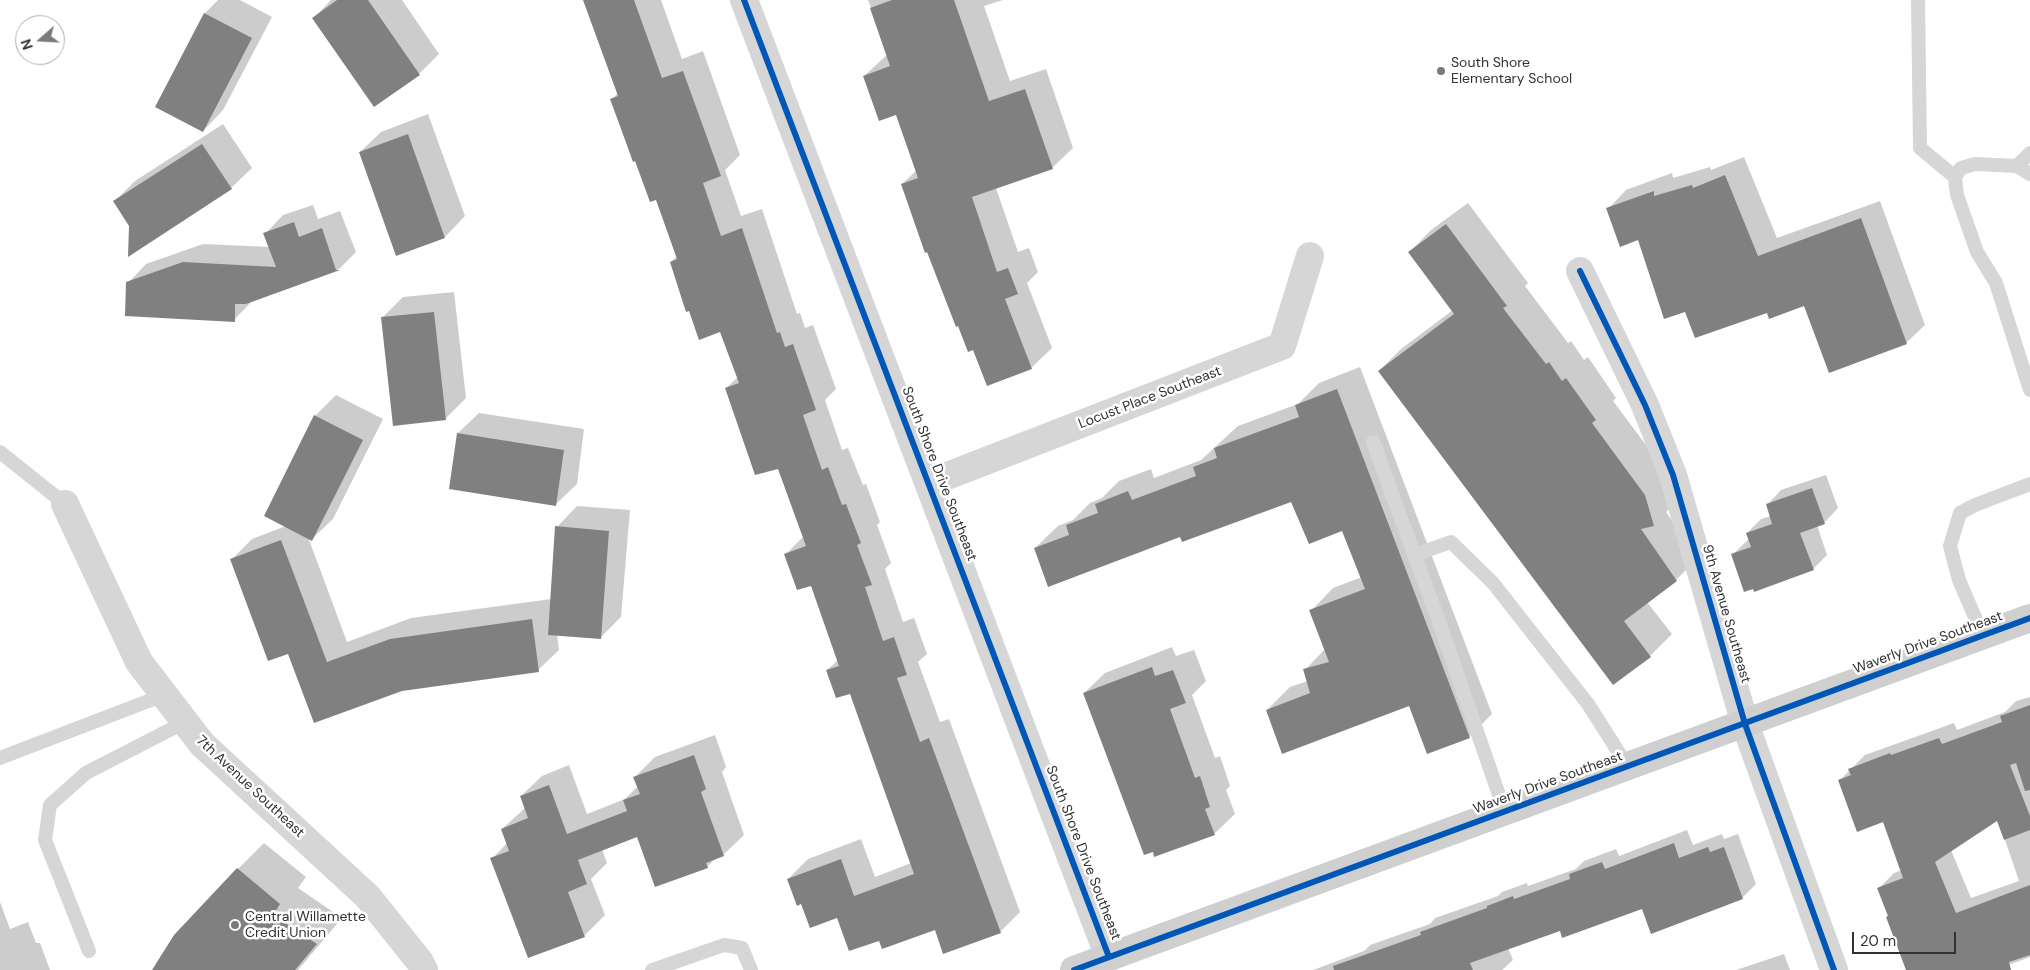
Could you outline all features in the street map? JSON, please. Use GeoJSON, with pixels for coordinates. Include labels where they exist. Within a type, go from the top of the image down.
{"type":"FeatureCollection","features":[{"type":"Feature","properties":{"kind":"main road","name":"Waverly Drive Southeast"},"geometry":{"type":"LineString","coordinates":[[1074,970],[2030,618]]}},
{"type":"Feature","properties":{"kind":"street","name":"South Shore Drive Southeast"},"geometry":{"type":"LineString","coordinates":[[744,0],[1109,957]]}},
{"type":"Feature","properties":{"kind":"street","name":"Locust Place Southeast"},"geometry":{"type":"LineString","coordinates":[[929,483],[1282,346],[1310,256]]}},
{"type":"Feature","properties":{"kind":"street","name":"9th Avenue Southeast"},"geometry":{"type":"LineString","coordinates":[[1580,271],[1645,405],[1673,475],[1745,724],[1834,970]]}},
{"type":"Feature","properties":{"kind":"street","name":"7th Avenue Southeast"},"geometry":{"type":"LineString","coordinates":[[65,504],[138,662],[202,744],[368,898],[420,962],[424,970]]}},
{"type":"Feature","properties":{"kind":"lane"},"geometry":{"type":"LineString","coordinates":[[1918,0],[1920,148],[1955,177]]}},
{"type":"Feature","properties":{"kind":"lane"},"geometry":{"type":"LineString","coordinates":[[2017,166],[2030,153]]}},
{"type":"Feature","properties":{"kind":"lane"},"geometry":{"type":"LineString","coordinates":[[2030,174],[2017,166],[1975,164],[1961,168],[1955,177],[1957,196],[1977,252],[1996,283],[2030,390]]}},
{"type":"Feature","properties":{"kind":"lane"},"geometry":{"type":"LineString","coordinates":[[1373,442],[1505,812]]}},
{"type":"Feature","properties":{"kind":"lane"},"geometry":{"type":"LineString","coordinates":[[0,452],[65,504]]}},
{"type":"Feature","properties":{"kind":"lane"},"geometry":{"type":"LineString","coordinates":[[1982,636],[1959,580],[1950,546],[1960,513],[1975,505],[2030,484]]}},
{"type":"Feature","properties":{"kind":"lane"},"geometry":{"type":"LineString","coordinates":[[1414,555],[1451,542],[1493,583],[1588,704],[1628,767]]}},
{"type":"Feature","properties":{"kind":"lane"},"geometry":{"type":"LineString","coordinates":[[0,758],[164,695]]}},
{"type":"Feature","properties":{"kind":"lane"},"geometry":{"type":"LineString","coordinates":[[89,951],[45,840],[50,805],[86,773],[185,722]]}},
{"type":"Feature","properties":{"kind":"lane"},"geometry":{"type":"LineString","coordinates":[[652,970],[724,945],[742,948],[752,970]]}},
{"type":"Feature","properties":{"kind":"building"},"geometry":{"type":"Polygon","coordinates":[[[337,0],[368,0],[420,75],[374,107],[312,18],[337,0]]]}},
{"type":"Feature","properties":{"kind":"building"},"geometry":{"type":"Polygon","coordinates":[[[583,0],[634,0],[662,78],[683,71],[721,176],[703,183],[721,236],[742,228],[777,333],[780,332],[785,347],[793,344],[816,410],[803,415],[822,470],[828,467],[842,505],[846,504],[861,543],[857,545],[872,585],[865,587],[883,641],[894,637],[907,675],[897,678],[920,742],[929,738],[1001,933],[943,954],[935,930],[882,949],[879,941],[849,951],[837,918],[810,928],[801,904],[797,906],[787,879],[841,859],[854,896],[914,874],[850,694],[836,698],[826,670],[839,666],[811,586],[797,590],[784,554],[806,546],[778,469],[755,475],[725,388],[739,383],[720,332],[699,340],[689,311],[686,312],[670,262],[677,259],[656,200],[650,202],[610,99],[618,96],[583,0]]]}},
{"type":"Feature","properties":{"kind":"building"},"geometry":{"type":"Polygon","coordinates":[[[892,0],[954,0],[989,101],[1025,89],[1053,169],[972,197],[997,272],[1008,268],[1018,294],[1005,299],[1032,369],[987,386],[973,350],[968,352],[958,326],[956,327],[927,252],[925,253],[901,184],[918,178],[896,115],[879,121],[863,76],[890,66],[870,8],[892,0]]]}},
{"type":"Feature","properties":{"kind":"building"},"geometry":{"type":"Polygon","coordinates":[[[204,13],[252,38],[203,132],[155,107],[204,13]]]}},
{"type":"Feature","properties":{"kind":"building"},"geometry":{"type":"Polygon","coordinates":[[[408,134],[445,238],[396,256],[359,152],[408,134]]]}},
{"type":"Feature","properties":{"kind":"building"},"geometry":{"type":"Polygon","coordinates":[[[202,144],[232,189],[128,257],[129,226],[113,201],[202,144]]]}},
{"type":"Feature","properties":{"kind":"building"},"geometry":{"type":"Polygon","coordinates":[[[1725,175],[1758,256],[1861,218],[1907,344],[1829,373],[1804,306],[1769,319],[1767,313],[1695,338],[1685,312],[1664,319],[1638,240],[1620,247],[1606,208],[1654,191],[1654,196],[1692,185],[1693,188],[1725,175]]]}},
{"type":"Feature","properties":{"kind":"building"},"geometry":{"type":"Polygon","coordinates":[[[294,222],[299,237],[322,228],[336,270],[340,270],[246,304],[235,304],[235,322],[125,316],[126,282],[183,262],[276,267],[263,233],[294,222]]]}},
{"type":"Feature","properties":{"kind":"building"},"geometry":{"type":"Polygon","coordinates":[[[1446,224],[1507,306],[1503,308],[1546,364],[1549,362],[1562,381],[1566,378],[1596,420],[1592,423],[1645,495],[1654,526],[1641,529],[1677,581],[1624,621],[1651,657],[1613,685],[1378,371],[1454,314],[1408,252],[1446,224]]]}},
{"type":"Feature","properties":{"kind":"building"},"geometry":{"type":"Polygon","coordinates":[[[434,312],[446,420],[393,426],[381,317],[434,312]]]}},
{"type":"Feature","properties":{"kind":"building"},"geometry":{"type":"Polygon","coordinates":[[[1337,389],[1470,738],[1427,754],[1409,706],[1282,754],[1266,710],[1310,693],[1303,669],[1329,662],[1309,610],[1365,589],[1342,531],[1309,544],[1291,502],[1182,542],[1180,537],[1048,587],[1034,548],[1069,535],[1066,525],[1098,513],[1095,504],[1128,491],[1132,500],[1196,476],[1193,467],[1217,458],[1214,448],[1299,417],[1295,405],[1337,389]]]}},
{"type":"Feature","properties":{"kind":"building"},"geometry":{"type":"Polygon","coordinates":[[[314,415],[363,440],[312,541],[264,516],[314,415]]]}},
{"type":"Feature","properties":{"kind":"building"},"geometry":{"type":"Polygon","coordinates":[[[457,433],[564,450],[556,506],[449,489],[457,433]]]}},
{"type":"Feature","properties":{"kind":"building"},"geometry":{"type":"Polygon","coordinates":[[[1812,488],[1825,524],[1800,533],[1814,570],[1754,592],[1753,589],[1744,592],[1731,554],[1751,547],[1746,533],[1772,524],[1766,504],[1812,488]]]}},
{"type":"Feature","properties":{"kind":"building"},"geometry":{"type":"Polygon","coordinates":[[[555,526],[609,531],[601,639],[548,635],[555,526]]]}},
{"type":"Feature","properties":{"kind":"building"},"geometry":{"type":"Polygon","coordinates":[[[281,540],[327,662],[390,639],[532,619],[539,672],[402,691],[314,723],[288,654],[268,661],[230,559],[281,540]]]}},
{"type":"Feature","properties":{"kind":"building"},"geometry":{"type":"Polygon","coordinates":[[[1152,667],[1155,676],[1173,670],[1186,703],[1170,709],[1195,778],[1200,776],[1210,807],[1205,809],[1215,835],[1154,857],[1153,852],[1144,855],[1083,693],[1152,667]]]}},
{"type":"Feature","properties":{"kind":"building"},"geometry":{"type":"Polygon","coordinates":[[[2030,705],[2030,790],[2025,791],[2016,763],[2010,765],[2030,816],[2030,830],[2004,840],[1997,821],[1935,862],[1956,913],[2030,885],[2030,955],[2009,962],[2011,970],[1906,970],[1877,888],[1903,878],[1883,822],[1857,832],[1838,780],[1851,775],[1848,769],[1890,753],[1891,755],[1939,738],[1942,744],[2002,722],[2000,716],[2030,705]]]}},
{"type":"Feature","properties":{"kind":"building"},"geometry":{"type":"Polygon","coordinates":[[[694,755],[706,789],[701,792],[724,856],[706,863],[708,868],[655,887],[637,837],[578,860],[587,884],[568,892],[585,937],[528,958],[490,858],[509,851],[501,829],[528,818],[520,796],[549,785],[567,834],[627,811],[623,800],[640,794],[633,777],[694,755]]]}},
{"type":"Feature","properties":{"kind":"building"},"geometry":{"type":"Polygon","coordinates":[[[1674,843],[1679,858],[1708,847],[1710,852],[1724,847],[1743,899],[1651,934],[1642,909],[1562,938],[1560,931],[1470,963],[1473,970],[1334,970],[1333,966],[1421,935],[1420,932],[1487,908],[1487,906],[1513,896],[1514,899],[1570,879],[1569,874],[1602,862],[1605,869],[1674,843]]]}},
{"type":"Feature","properties":{"kind":"building","name":"Central Willamette Credit Union"},"geometry":{"type":"Polygon","coordinates":[[[237,868],[280,904],[273,915],[317,944],[295,970],[152,970],[174,935],[237,868]]]}},
{"type":"Feature","properties":{"kind":"cycle path"},"geometry":{"type":"LineString","coordinates":[[744,0],[1109,957]]}},
{"type":"Feature","properties":{"kind":"cycle path"},"geometry":{"type":"LineString","coordinates":[[1580,271],[1645,405],[1673,475],[1745,724],[1834,970]]}},
{"type":"Feature","properties":{"kind":"cycle path"},"geometry":{"type":"LineString","coordinates":[[1074,970],[2030,618]]}},
{"type":"Feature","properties":{"kind":"place","name":"South Shore Elementary School"},"geometry":{"type":"Point","coordinates":[1441,71]}},
{"type":"Feature","properties":{"kind":"place","name":"Central Willamette Credit Union"},"geometry":{"type":"Point","coordinates":[235,925]}}]}
